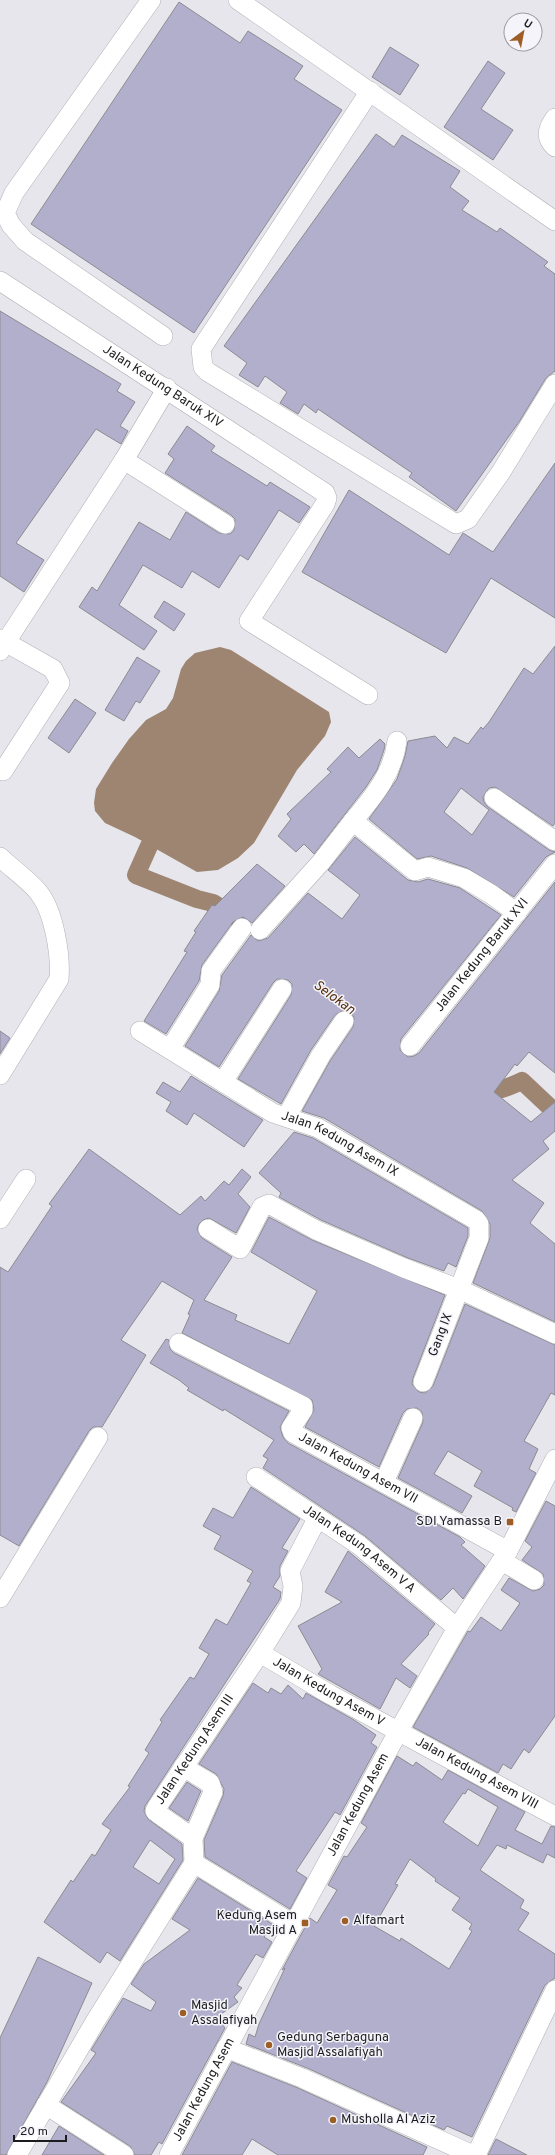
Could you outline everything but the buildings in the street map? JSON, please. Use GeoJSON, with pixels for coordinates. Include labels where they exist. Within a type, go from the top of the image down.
{"type":"FeatureCollection","features":[{"type":"Feature","properties":{"kind":"street"},"geometry":{"type":"LineString","coordinates":[[151,0],[14,193],[5,213],[11,225],[25,241],[163,336]]}},
{"type":"Feature","properties":{"kind":"street"},"geometry":{"type":"LineString","coordinates":[[238,0],[370,90],[555,221]]}},
{"type":"Feature","properties":{"kind":"street"},"geometry":{"type":"LineString","coordinates":[[370,90],[201,349],[203,367],[214,376],[456,524],[468,519],[501,472],[555,384]]}},
{"type":"Feature","properties":{"kind":"street"},"geometry":{"type":"LineString","coordinates":[[555,118],[548,128],[548,138],[555,147]]}},
{"type":"Feature","properties":{"kind":"street","name":"Jalan Kedung Baruk XIV"},"geometry":{"type":"LineString","coordinates":[[0,281],[167,388],[325,493],[328,498],[325,504],[250,621],[368,695]]}},
{"type":"Feature","properties":{"kind":"street"},"geometry":{"type":"LineString","coordinates":[[3,771],[59,687],[60,683],[53,669],[2,644],[124,460],[167,388]]}},
{"type":"Feature","properties":{"kind":"street"},"geometry":{"type":"LineString","coordinates":[[124,460],[225,524]]}},
{"type":"Feature","properties":{"kind":"street"},"geometry":{"type":"LineString","coordinates":[[170,1049],[210,985],[211,971],[251,929],[322,861],[378,790],[392,762],[397,741]]}},
{"type":"Feature","properties":{"kind":"street"},"geometry":{"type":"LineString","coordinates":[[494,798],[555,841]]}},
{"type":"Feature","properties":{"kind":"street"},"geometry":{"type":"LineString","coordinates":[[353,821],[415,871],[428,867],[464,878],[491,894],[517,913]]}},
{"type":"Feature","properties":{"kind":"street"},"geometry":{"type":"LineString","coordinates":[[0,857],[39,893],[50,916],[58,945],[60,967],[59,979],[0,1075]]}},
{"type":"Feature","properties":{"kind":"street","name":"Jalan Kedung Baruk XVI"},"geometry":{"type":"LineString","coordinates":[[410,1046],[555,864]]}},
{"type":"Feature","properties":{"kind":"street"},"geometry":{"type":"LineString","coordinates":[[223,1082],[282,988]]}},
{"type":"Feature","properties":{"kind":"street"},"geometry":{"type":"LineString","coordinates":[[287,1116],[321,1055],[344,1022]]}},
{"type":"Feature","properties":{"kind":"street","name":"Jalan Kedung Asem IX"},"geometry":{"type":"LineString","coordinates":[[140,1031],[276,1115],[287,1116],[318,1128],[476,1220],[479,1224],[479,1238],[459,1289]]}},
{"type":"Feature","properties":{"kind":"street"},"geometry":{"type":"LineString","coordinates":[[0,1219],[26,1179]]}},
{"type":"Feature","properties":{"kind":"street"},"geometry":{"type":"LineString","coordinates":[[208,1229],[240,1249],[262,1207],[269,1204],[316,1230],[404,1268],[459,1289],[555,1334]]}},
{"type":"Feature","properties":{"kind":"street","name":"Gang IX"},"geometry":{"type":"LineString","coordinates":[[423,1382],[459,1289]]}},
{"type":"Feature","properties":{"kind":"street","name":"Jalan Kedung Asem VII"},"geometry":{"type":"LineString","coordinates":[[178,1343],[301,1405],[303,1410],[291,1428],[291,1431],[384,1482],[505,1556],[534,1580]]}},
{"type":"Feature","properties":{"kind":"street"},"geometry":{"type":"LineString","coordinates":[[384,1482],[413,1418]]}},
{"type":"Feature","properties":{"kind":"street"},"geometry":{"type":"LineString","coordinates":[[0,1598],[98,1437]]}},
{"type":"Feature","properties":{"kind":"street","name":"Jalan Kedung Asem"},"geometry":{"type":"LineString","coordinates":[[169,2155],[398,1732],[457,1628],[505,1556],[555,1459]]}},
{"type":"Feature","properties":{"kind":"street","name":"Jalan Kedung Asem V A"},"geometry":{"type":"LineString","coordinates":[[256,1477],[359,1546],[457,1628]]}},
{"type":"Feature","properties":{"kind":"street","name":"Jalan Kedung Asem III"},"geometry":{"type":"LineString","coordinates":[[193,1838],[155,1811],[260,1653],[291,1603],[293,1586],[290,1571],[317,1518]]}},
{"type":"Feature","properties":{"kind":"street","name":"Jalan Kedung Asem V"},"geometry":{"type":"LineString","coordinates":[[260,1653],[398,1732]]}},
{"type":"Feature","properties":{"kind":"street","name":"Jalan Kedung Asem VIII"},"geometry":{"type":"LineString","coordinates":[[398,1732],[555,1816]]}},
{"type":"Feature","properties":{"kind":"street"},"geometry":{"type":"LineString","coordinates":[[17,2155],[96,2020],[194,1863],[193,1838],[213,1792],[210,1783],[183,1767]]}},
{"type":"Feature","properties":{"kind":"street"},"geometry":{"type":"LineString","coordinates":[[194,1863],[293,1924]]}},
{"type":"Feature","properties":{"kind":"street"},"geometry":{"type":"LineString","coordinates":[[226,2048],[302,2078],[475,2155],[555,1990]]}},
{"type":"Feature","properties":{"kind":"street"},"geometry":{"type":"LineString","coordinates":[[46,2105],[124,2155]]}},
{"type":"Feature","properties":{"kind":"shaded area"},"geometry":{"type":"Polygon","coordinates":[[[220,647],[231,650],[329,712],[331,722],[325,736],[297,770],[254,843],[238,858],[218,870],[197,872],[135,837],[105,823],[95,811],[94,803],[96,789],[129,739],[146,720],[166,709],[173,698],[181,669],[186,661],[195,653],[220,647]]]}},
{"type":"Feature","properties":{"kind":"waterway","name":"Selokan"},"geometry":{"type":"LineString","coordinates":[[149,846],[136,875],[197,899],[213,903],[237,918]]}},
{"type":"Feature","properties":{"kind":"waterway","name":"Selokan"},"geometry":{"type":"LineString","coordinates":[[473,1083],[486,1089],[498,1090],[522,1081],[555,1112]]}},
{"type":"Feature","properties":{"kind":"place","name":"SDI Yamassa B"},"geometry":{"type":"Point","coordinates":[510,1522]}},
{"type":"Feature","properties":{"kind":"place","name":"Alfamart"},"geometry":{"type":"Point","coordinates":[345,1921]}},
{"type":"Feature","properties":{"kind":"place","name":"Kedung Asem Masjid A"},"geometry":{"type":"Point","coordinates":[305,1923]}},
{"type":"Feature","properties":{"kind":"place","name":"Masjid Assalafiyah"},"geometry":{"type":"Point","coordinates":[183,2013]}},
{"type":"Feature","properties":{"kind":"place","name":"Gedung Serbaguna Masjid Assalafiyah"},"geometry":{"type":"Point","coordinates":[269,2045]}},
{"type":"Feature","properties":{"kind":"place","name":"Musholla Al Aziz"},"geometry":{"type":"Point","coordinates":[333,2120]}}]}
